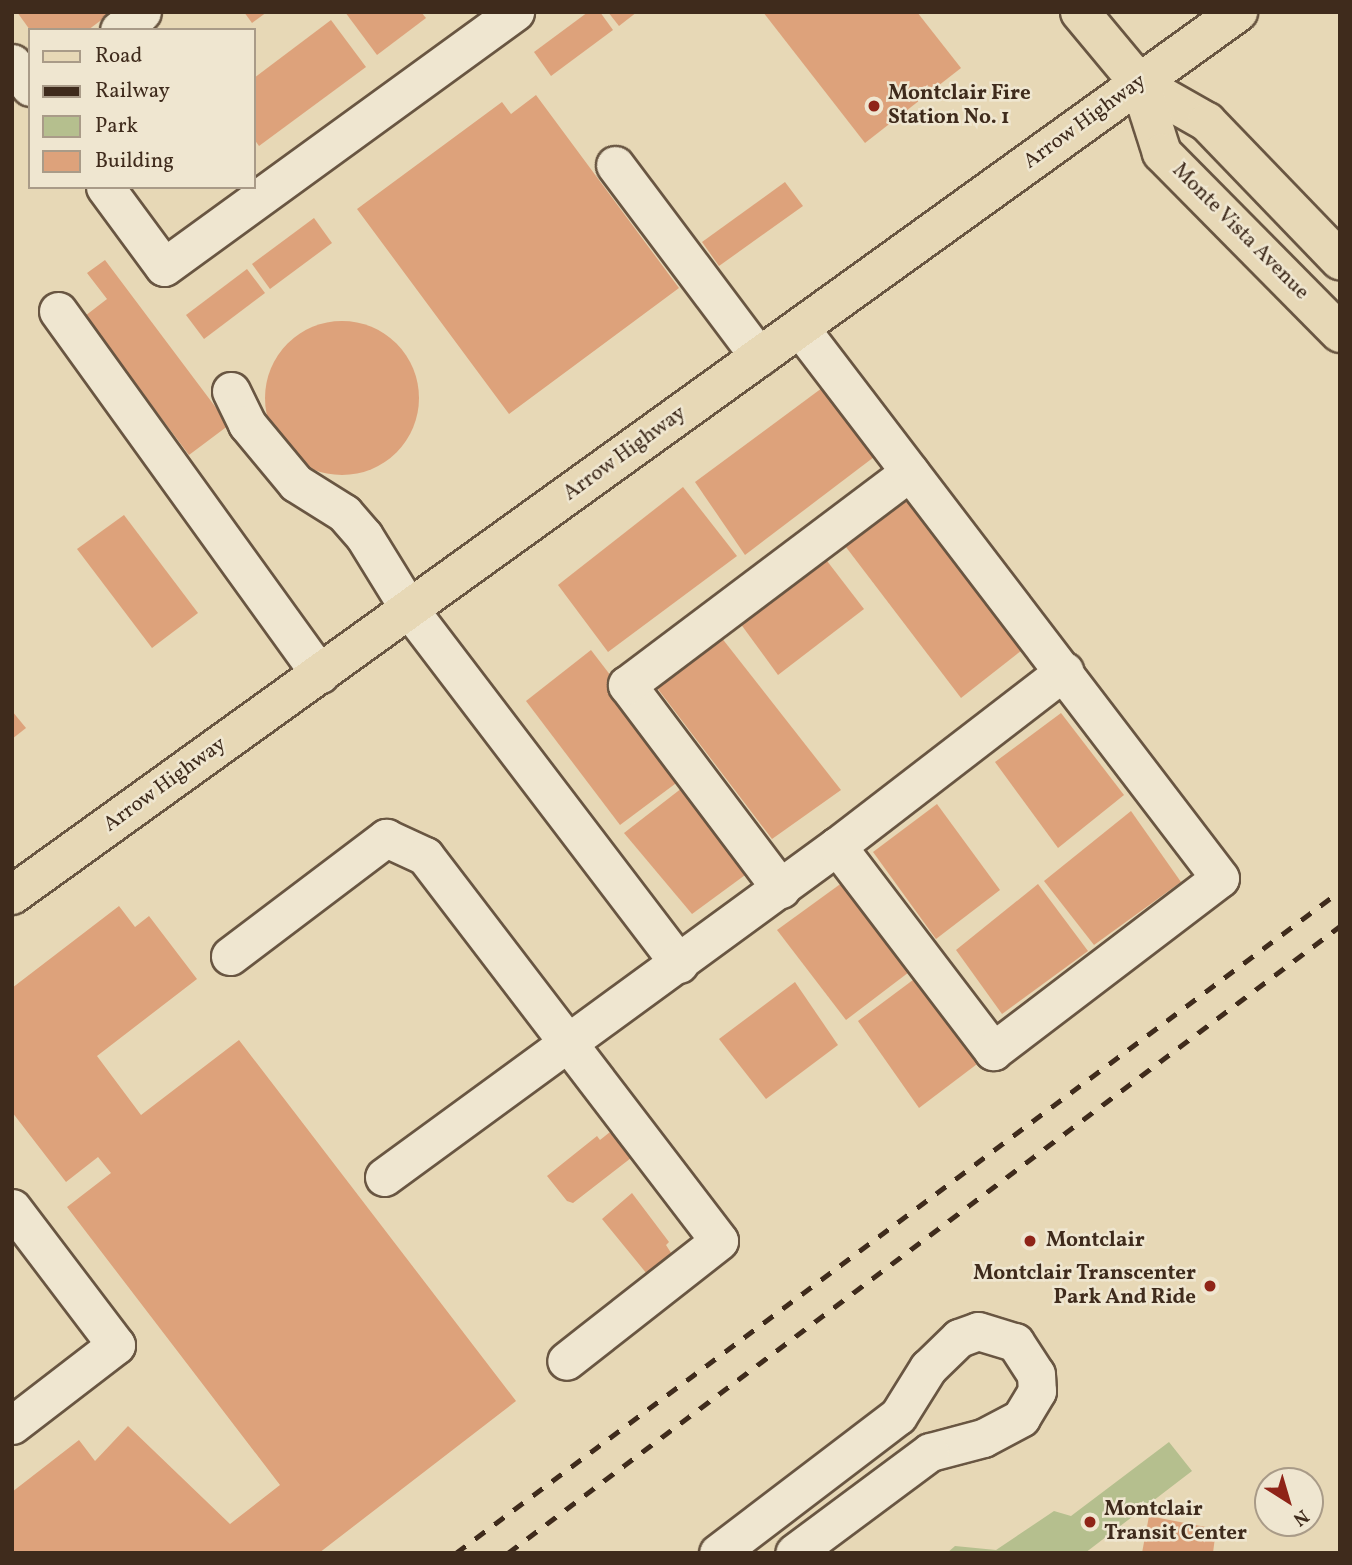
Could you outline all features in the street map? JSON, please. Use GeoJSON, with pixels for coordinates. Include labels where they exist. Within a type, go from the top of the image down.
{"type":"FeatureCollection","features":[{"type":"Feature","properties":{"kind":"main road","name":"Monte Vista Avenue"},"geometry":{"type":"LineString","coordinates":[[1080,12],[1140,84],[1207,122],[1340,260]]}},
{"type":"Feature","properties":{"kind":"main road","name":"Arrow Highway"},"geometry":{"type":"LineString","coordinates":[[12,895],[1238,12]]}},
{"type":"Feature","properties":{"kind":"main road","name":"Monte Vista Avenue"},"geometry":{"type":"LineString","coordinates":[[1140,84],[1162,153],[1340,333]]}},
{"type":"Feature","properties":{"kind":"street"},"geometry":{"type":"LineString","coordinates":[[122,28],[142,12]]}},
{"type":"Feature","properties":{"kind":"street"},"geometry":{"type":"LineString","coordinates":[[106,189],[164,267],[515,12]]}},
{"type":"Feature","properties":{"kind":"street"},"geometry":{"type":"LineString","coordinates":[[12,63],[28,84]]}},
{"type":"Feature","properties":{"kind":"street"},"geometry":{"type":"LineString","coordinates":[[615,165],[760,357]]}},
{"type":"Feature","properties":{"kind":"street"},"geometry":{"type":"LineString","coordinates":[[58,311],[320,674]]}},
{"type":"Feature","properties":{"kind":"street"},"geometry":{"type":"LineString","coordinates":[[800,328],[1220,878],[993,1051],[837,846]]}},
{"type":"Feature","properties":{"kind":"street"},"geometry":{"type":"LineString","coordinates":[[231,391],[247,425],[296,483],[344,513],[364,536],[409,610],[679,964]]}},
{"type":"Feature","properties":{"kind":"street"},"geometry":{"type":"LineString","coordinates":[[781,889],[627,685],[910,472]]}},
{"type":"Feature","properties":{"kind":"street"},"geometry":{"type":"LineString","coordinates":[[384,1177],[570,1045],[781,889],[1064,671]]}},
{"type":"Feature","properties":{"kind":"street"},"geometry":{"type":"LineString","coordinates":[[230,956],[386,838],[425,856],[719,1241],[566,1361]]}},
{"type":"Feature","properties":{"kind":"street"},"geometry":{"type":"LineString","coordinates":[[12,1208],[116,1345],[12,1425]]}},
{"type":"Feature","properties":{"kind":"street"},"geometry":{"type":"LineString","coordinates":[[718,1553],[898,1416],[928,1367],[959,1338],[978,1331],[1015,1342],[1036,1374],[1037,1391],[1021,1418],[994,1434],[930,1452],[794,1553]]}},
{"type":"Feature","properties":{"kind":"green space"},"geometry":{"type":"Polygon","coordinates":[[[1169,1442],[1192,1471],[1085,1553],[947,1553],[955,1546],[996,1550],[1054,1511],[1071,1516],[1169,1442]]]}},
{"type":"Feature","properties":{"kind":"building"},"geometry":{"type":"Polygon","coordinates":[[[17,12],[112,12],[91,28],[29,28],[17,12]]]}},
{"type":"Feature","properties":{"kind":"building"},"geometry":{"type":"Polygon","coordinates":[[[244,12],[267,12],[252,23],[244,12]]]}},
{"type":"Feature","properties":{"kind":"building"},"geometry":{"type":"Polygon","coordinates":[[[345,12],[421,12],[426,18],[377,55],[345,12]]]}},
{"type":"Feature","properties":{"kind":"building"},"geometry":{"type":"Polygon","coordinates":[[[588,12],[600,12],[613,30],[551,76],[534,52],[588,12]]]}},
{"type":"Feature","properties":{"kind":"building"},"geometry":{"type":"Polygon","coordinates":[[[608,12],[637,12],[619,26],[608,12]]]}},
{"type":"Feature","properties":{"kind":"building","name":"Montclair Fire Station No. 1"},"geometry":{"type":"Polygon","coordinates":[[[763,12],[917,12],[961,68],[865,143],[763,12]]]}},
{"type":"Feature","properties":{"kind":"building"},"geometry":{"type":"Polygon","coordinates":[[[331,20],[366,67],[259,146],[256,142],[256,76],[331,20]]]}},
{"type":"Feature","properties":{"kind":"building"},"geometry":{"type":"Polygon","coordinates":[[[536,95],[679,288],[509,414],[357,209],[502,102],[511,114],[536,95]]]}},
{"type":"Feature","properties":{"kind":"building"},"geometry":{"type":"Polygon","coordinates":[[[785,182],[803,206],[719,266],[702,242],[785,182]]]}},
{"type":"Feature","properties":{"kind":"building"},"geometry":{"type":"Polygon","coordinates":[[[314,218],[332,243],[270,289],[252,264],[314,218]]]}},
{"type":"Feature","properties":{"kind":"building"},"geometry":{"type":"Polygon","coordinates":[[[105,260],[229,425],[189,455],[85,316],[107,299],[87,273],[105,260]]]}},
{"type":"Feature","properties":{"kind":"building"},"geometry":{"type":"Polygon","coordinates":[[[247,269],[265,293],[204,339],[186,315],[247,269]]]}},
{"type":"Feature","properties":{"kind":"building"},"geometry":{"type":"Polygon","coordinates":[[[342,321],[372,326],[397,343],[414,368],[419,398],[414,428],[397,453],[372,470],[342,475],[312,470],[287,453],[270,428],[265,398],[270,368],[287,343],[312,326],[342,321]]]}},
{"type":"Feature","properties":{"kind":"building"},"geometry":{"type":"Polygon","coordinates":[[[822,388],[874,457],[745,555],[695,482],[822,388]]]}},
{"type":"Feature","properties":{"kind":"building"},"geometry":{"type":"Polygon","coordinates":[[[898,480],[1026,647],[961,698],[836,534],[898,480]]]}},
{"type":"Feature","properties":{"kind":"building"},"geometry":{"type":"Polygon","coordinates":[[[683,487],[737,556],[608,652],[558,585],[683,487]]]}},
{"type":"Feature","properties":{"kind":"building"},"geometry":{"type":"Polygon","coordinates":[[[124,515],[198,613],[152,648],[77,549],[124,515]]]}},
{"type":"Feature","properties":{"kind":"building"},"geometry":{"type":"Polygon","coordinates":[[[814,544],[864,609],[778,675],[729,608],[814,544]]]}},
{"type":"Feature","properties":{"kind":"building"},"geometry":{"type":"Polygon","coordinates":[[[710,623],[841,790],[772,839],[645,672],[710,623]]]}},
{"type":"Feature","properties":{"kind":"building"},"geometry":{"type":"Polygon","coordinates":[[[591,650],[687,775],[620,825],[526,701],[591,650]]]}},
{"type":"Feature","properties":{"kind":"building"},"geometry":{"type":"Polygon","coordinates":[[[12,711],[26,728],[12,739],[12,711]]]}},
{"type":"Feature","properties":{"kind":"building"},"geometry":{"type":"Polygon","coordinates":[[[1061,713],[1124,795],[1058,848],[995,762],[1061,713]]]}},
{"type":"Feature","properties":{"kind":"building"},"geometry":{"type":"Polygon","coordinates":[[[691,781],[756,867],[692,914],[624,833],[691,781]]]}},
{"type":"Feature","properties":{"kind":"building"},"geometry":{"type":"Polygon","coordinates":[[[937,804],[1000,890],[936,939],[873,852],[937,804]]]}},
{"type":"Feature","properties":{"kind":"building"},"geometry":{"type":"Polygon","coordinates":[[[1131,811],[1181,882],[1094,945],[1044,881],[1131,811]]]}},
{"type":"Feature","properties":{"kind":"building"},"geometry":{"type":"Polygon","coordinates":[[[850,877],[917,966],[846,1020],[777,930],[850,877]]]}},
{"type":"Feature","properties":{"kind":"building"},"geometry":{"type":"Polygon","coordinates":[[[1038,884],[1088,951],[1002,1014],[956,950],[1038,884]]]}},
{"type":"Feature","properties":{"kind":"building"},"geometry":{"type":"Polygon","coordinates":[[[119,906],[135,927],[149,916],[197,979],[97,1056],[141,1115],[239,1040],[516,1401],[319,1553],[12,1553],[12,1492],[79,1440],[95,1461],[128,1426],[230,1524],[280,1485],[67,1207],[111,1173],[98,1157],[66,1182],[12,1112],[12,988],[119,906]]]}},
{"type":"Feature","properties":{"kind":"building"},"geometry":{"type":"Polygon","coordinates":[[[921,974],[985,1058],[919,1108],[858,1021],[921,974]]]}},
{"type":"Feature","properties":{"kind":"building"},"geometry":{"type":"Polygon","coordinates":[[[795,982],[838,1045],[766,1099],[719,1039],[795,982]]]}},
{"type":"Feature","properties":{"kind":"building"},"geometry":{"type":"Polygon","coordinates":[[[610,1132],[631,1158],[573,1203],[567,1201],[547,1176],[597,1136],[600,1140],[610,1132]]]}},
{"type":"Feature","properties":{"kind":"building"},"geometry":{"type":"Polygon","coordinates":[[[632,1193],[669,1242],[666,1245],[673,1256],[647,1274],[602,1219],[632,1193]]]}},
{"type":"Feature","properties":{"kind":"building"},"geometry":{"type":"Polygon","coordinates":[[[1149,1516],[1216,1529],[1213,1553],[1142,1553],[1149,1516]]]}},
{"type":"Feature","properties":{"kind":"railway"},"geometry":{"type":"LineString","coordinates":[[456,1553],[1340,891]]}},
{"type":"Feature","properties":{"kind":"railway"},"geometry":{"type":"LineString","coordinates":[[508,1553],[1340,926]]}},
{"type":"Feature","properties":{"kind":"place","name":"Montclair Fire Station No. 1"},"geometry":{"type":"Point","coordinates":[874,106]}},
{"type":"Feature","properties":{"kind":"place","name":"Montclair"},"geometry":{"type":"Point","coordinates":[1030,1241]}},
{"type":"Feature","properties":{"kind":"place","name":"Montclair Transcenter Park And Ride"},"geometry":{"type":"Point","coordinates":[1210,1286]}},
{"type":"Feature","properties":{"kind":"place","name":"Montclair Transit Center"},"geometry":{"type":"Point","coordinates":[1090,1522]}}]}
